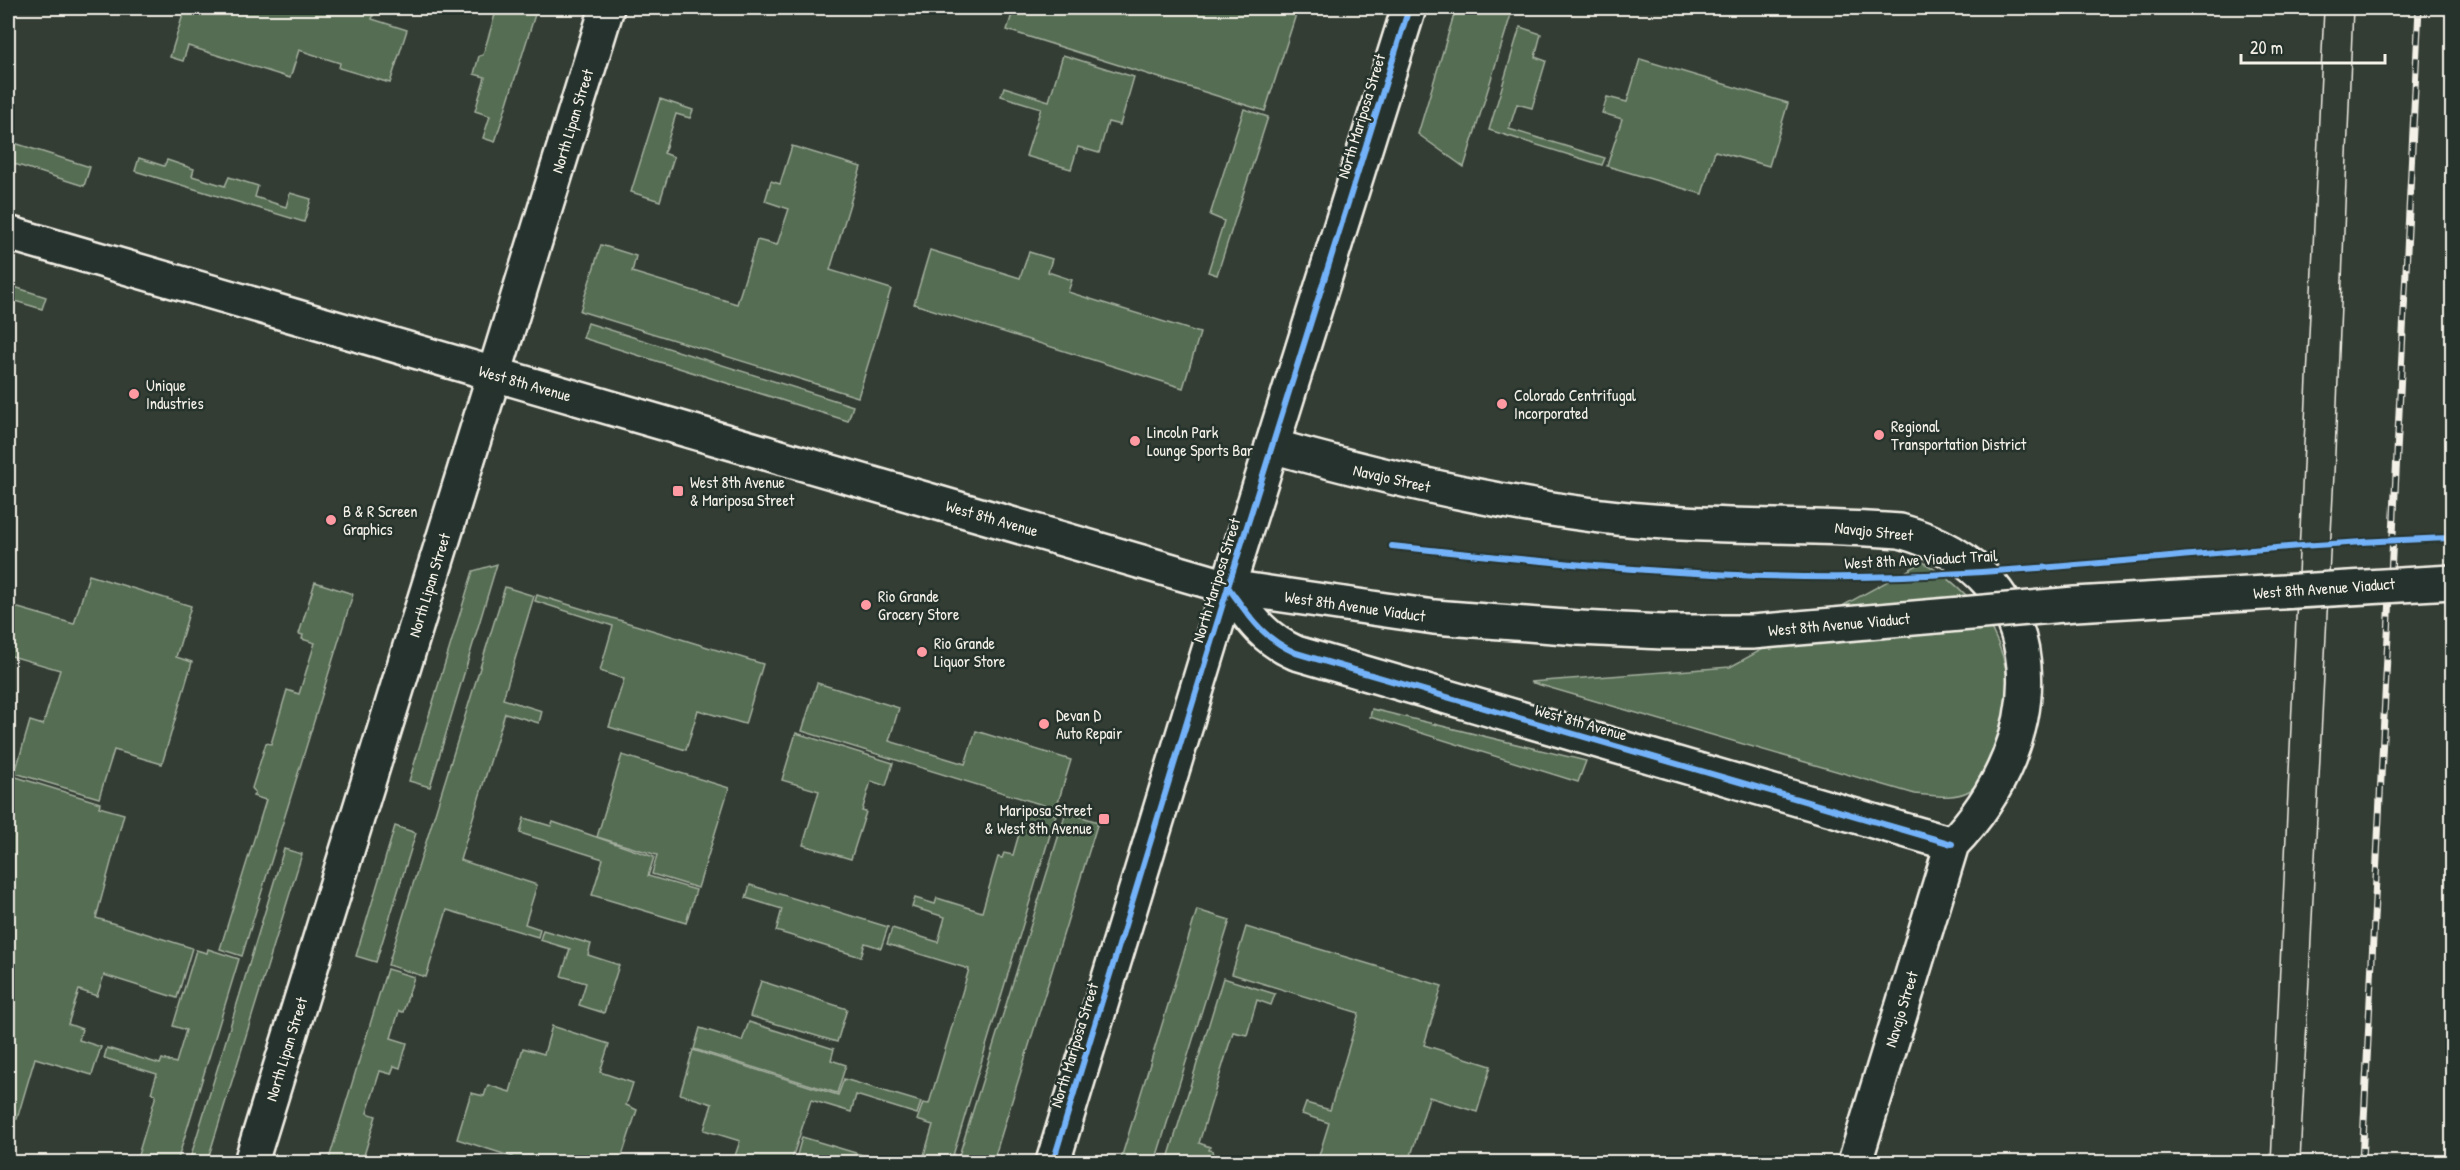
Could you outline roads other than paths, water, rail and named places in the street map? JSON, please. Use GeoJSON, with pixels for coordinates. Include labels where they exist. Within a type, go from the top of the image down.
{"type":"FeatureCollection","features":[{"type":"Feature","properties":{"kind":"street","name":"North Lipan Street"},"geometry":{"type":"LineString","coordinates":[[251,1162],[607,8]]}},
{"type":"Feature","properties":{"kind":"street","name":"North Mariposa Street"},"geometry":{"type":"LineString","coordinates":[[1053,1162],[1228,587],[1409,8]]}},
{"type":"Feature","properties":{"kind":"street","name":"West 8th Avenue"},"geometry":{"type":"LineString","coordinates":[[8,232],[1228,587],[1261,631],[1272,641],[1296,653],[1952,844]]}},
{"type":"Feature","properties":{"kind":"street","name":"Navajo Street"},"geometry":{"type":"LineString","coordinates":[[1272,446],[1384,477],[1544,507],[1630,519],[1900,531],[1927,538],[1959,555],[1985,576],[2004,601],[2017,630],[2024,655],[2025,678],[2018,729],[2001,776],[1971,825],[1952,844],[1855,1162]]}},
{"type":"Feature","properties":{"kind":"street","name":"West 8th Avenue Viaduct"},"geometry":{"type":"LineString","coordinates":[[1228,587],[1434,617],[1664,632],[1752,632],[2075,604],[2452,582]]}},
{"type":"Feature","properties":{"kind":"tram line"},"geometry":{"type":"LineString","coordinates":[[2271,1162],[2324,8]]}},
{"type":"Feature","properties":{"kind":"tram line"},"geometry":{"type":"LineString","coordinates":[[2300,1162],[2335,454],[2353,8]]}},
{"type":"Feature","properties":{"kind":"railway"},"geometry":{"type":"LineString","coordinates":[[2362,1162],[2419,8]]}},
{"type":"Feature","properties":{"kind":"place","name":"Unique Industries"},"geometry":{"type":"Point","coordinates":[134,394]}},
{"type":"Feature","properties":{"kind":"place","name":"Colorado Centrifugal Incorporated"},"geometry":{"type":"Point","coordinates":[1502,404]}},
{"type":"Feature","properties":{"kind":"place","name":"Regional Transportation District"},"geometry":{"type":"Point","coordinates":[1879,435]}},
{"type":"Feature","properties":{"kind":"place","name":"Lincoln Park Lounge Sports Bar"},"geometry":{"type":"Point","coordinates":[1135,441]}},
{"type":"Feature","properties":{"kind":"place","name":"West 8th Avenue & Mariposa Street"},"geometry":{"type":"Point","coordinates":[678,491]}},
{"type":"Feature","properties":{"kind":"place","name":"B & R Screen Graphics"},"geometry":{"type":"Point","coordinates":[331,520]}},
{"type":"Feature","properties":{"kind":"place","name":"Rio Grande Grocery Store"},"geometry":{"type":"Point","coordinates":[866,605]}},
{"type":"Feature","properties":{"kind":"place","name":"Rio Grande Liquor Store"},"geometry":{"type":"Point","coordinates":[922,652]}},
{"type":"Feature","properties":{"kind":"place","name":"Devan D Auto Repair"},"geometry":{"type":"Point","coordinates":[1044,724]}},
{"type":"Feature","properties":{"kind":"place","name":"Mariposa Street & West 8th Avenue"},"geometry":{"type":"Point","coordinates":[1104,819]}}]}
